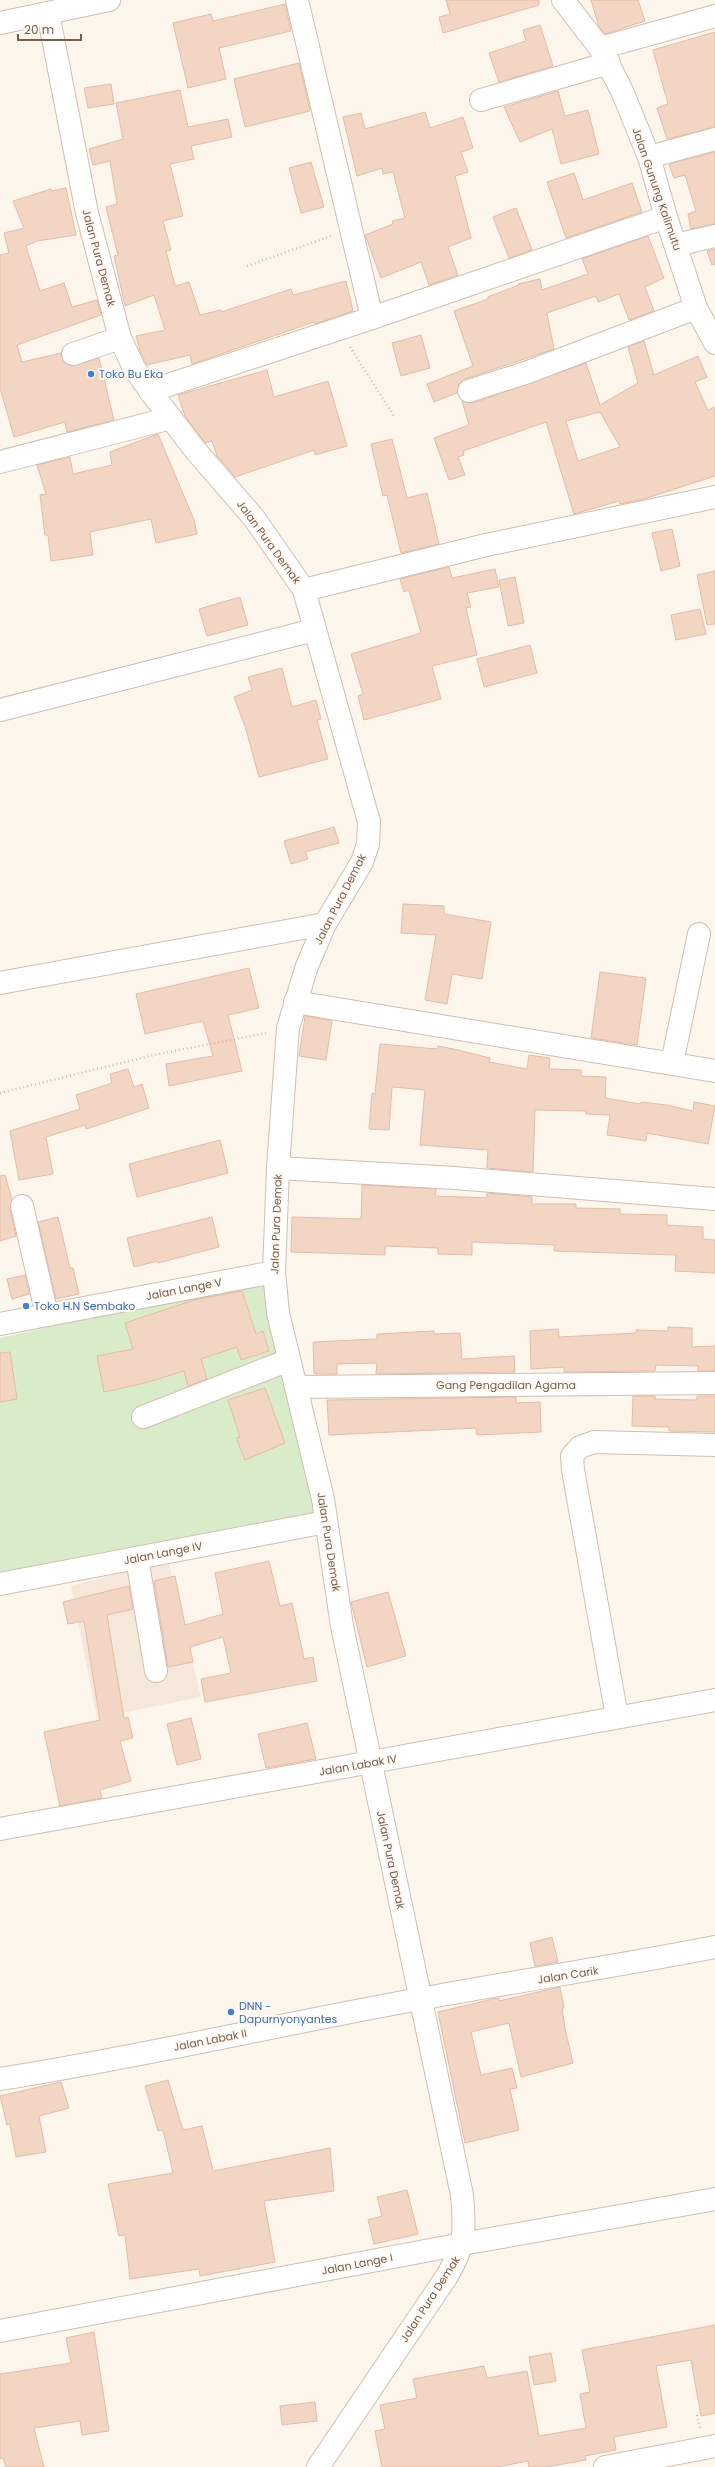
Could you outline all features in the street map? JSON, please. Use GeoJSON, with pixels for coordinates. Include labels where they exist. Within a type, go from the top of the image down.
{"type":"FeatureCollection","features":[{"type":"Feature","properties":{"kind":"street"},"geometry":{"type":"LineString","coordinates":[[0,23],[109,0]]}},
{"type":"Feature","properties":{"kind":"street"},"geometry":{"type":"LineString","coordinates":[[297,0],[372,318]]}},
{"type":"Feature","properties":{"kind":"street","name":"Jalan Gunung Kalimutu"},"geometry":{"type":"LineString","coordinates":[[563,0],[604,56],[649,157],[666,217],[696,308],[715,343]]}},
{"type":"Feature","properties":{"kind":"street","name":"Jalan Pura Demak"},"geometry":{"type":"LineString","coordinates":[[48,13],[87,213],[120,338],[134,368],[150,391],[254,518],[304,590],[369,822],[368,844],[362,862],[325,924],[295,1002],[288,1028],[278,1168],[274,1272],[278,1313],[323,1499],[342,1626],[462,2195],[465,2232],[459,2255],[447,2276],[318,2467]]}},
{"type":"Feature","properties":{"kind":"street"},"geometry":{"type":"LineString","coordinates":[[481,100],[715,16]]}},
{"type":"Feature","properties":{"kind":"street"},"geometry":{"type":"LineString","coordinates":[[649,157],[715,139]]}},
{"type":"Feature","properties":{"kind":"street"},"geometry":{"type":"LineString","coordinates":[[150,391],[372,318],[666,217]]}},
{"type":"Feature","properties":{"kind":"street"},"geometry":{"type":"LineString","coordinates":[[676,245],[715,236]]}},
{"type":"Feature","properties":{"kind":"street"},"geometry":{"type":"LineString","coordinates":[[470,391],[528,372],[696,308]]}},
{"type":"Feature","properties":{"kind":"street"},"geometry":{"type":"LineString","coordinates":[[73,354],[120,338]]}},
{"type":"Feature","properties":{"kind":"street"},"geometry":{"type":"LineString","coordinates":[[0,462],[171,418]]}},
{"type":"Feature","properties":{"kind":"street"},"geometry":{"type":"LineString","coordinates":[[304,590],[486,545],[715,497]]}},
{"type":"Feature","properties":{"kind":"street"},"geometry":{"type":"LineString","coordinates":[[0,710],[314,630]]}},
{"type":"Feature","properties":{"kind":"street"},"geometry":{"type":"LineString","coordinates":[[0,983],[325,924]]}},
{"type":"Feature","properties":{"kind":"street"},"geometry":{"type":"LineString","coordinates":[[672,1063],[699,934]]}},
{"type":"Feature","properties":{"kind":"street"},"geometry":{"type":"LineString","coordinates":[[295,1002],[715,1071]]}},
{"type":"Feature","properties":{"kind":"street"},"geometry":{"type":"LineString","coordinates":[[278,1168],[455,1178],[715,1199]]}},
{"type":"Feature","properties":{"kind":"street"},"geometry":{"type":"LineString","coordinates":[[22,1206],[46,1315]]}},
{"type":"Feature","properties":{"kind":"street","name":"Jalan Lange V"},"geometry":{"type":"LineString","coordinates":[[0,1324],[274,1272]]}},
{"type":"Feature","properties":{"kind":"street"},"geometry":{"type":"LineString","coordinates":[[143,1417],[289,1360]]}},
{"type":"Feature","properties":{"kind":"street","name":"Gang Pengadilan Agama"},"geometry":{"type":"LineString","coordinates":[[296,1386],[715,1383]]}},
{"type":"Feature","properties":{"kind":"street"},"geometry":{"type":"LineString","coordinates":[[617,1717],[574,1478],[572,1456],[580,1447],[594,1442],[715,1445]]}},
{"type":"Feature","properties":{"kind":"street","name":"Jalan Lange IV"},"geometry":{"type":"LineString","coordinates":[[0,1584],[326,1522]]}},
{"type":"Feature","properties":{"kind":"street"},"geometry":{"type":"LineString","coordinates":[[137,1558],[156,1671]]}},
{"type":"Feature","properties":{"kind":"street","name":"Jalan Labak IV"},"geometry":{"type":"LineString","coordinates":[[0,1828],[371,1763],[715,1700]]}},
{"type":"Feature","properties":{"kind":"street","name":"Jalan Carik"},"geometry":{"type":"LineString","coordinates":[[420,1999],[601,1970],[715,1947]]}},
{"type":"Feature","properties":{"kind":"street","name":"Jalan Labak II"},"geometry":{"type":"LineString","coordinates":[[0,2079],[70,2068],[420,1999]]}},
{"type":"Feature","properties":{"kind":"street","name":"Jalan Lange I"},"geometry":{"type":"LineString","coordinates":[[0,2331],[462,2244],[715,2199]]}},
{"type":"Feature","properties":{"kind":"street"},"geometry":{"type":"LineString","coordinates":[[605,2467],[715,2446]]}},
{"type":"Feature","properties":{"kind":"path"},"geometry":{"type":"LineString","coordinates":[[247,266],[350,229]]}},
{"type":"Feature","properties":{"kind":"path"},"geometry":{"type":"LineString","coordinates":[[338,328],[394,416]]}},
{"type":"Feature","properties":{"kind":"path"},"geometry":{"type":"LineString","coordinates":[[0,1093],[154,1054],[288,1028]]}},
{"type":"Feature","properties":{"kind":"shaded area"},"geometry":{"type":"Polygon","coordinates":[[[168,1560],[201,1697],[97,1718],[71,1586],[168,1560]]]}},
{"type":"Feature","properties":{"kind":"green space"},"geometry":{"type":"Polygon","coordinates":[[[263,1278],[274,1331],[321,1515],[0,1575],[0,1338],[263,1278]]]}},
{"type":"Feature","properties":{"kind":"building"},"geometry":{"type":"Polygon","coordinates":[[[446,0],[539,0],[539,5],[443,33],[439,17],[450,14],[446,0]]]}},
{"type":"Feature","properties":{"kind":"building"},"geometry":{"type":"Polygon","coordinates":[[[591,0],[638,0],[645,21],[605,34],[599,27],[591,0]]]}},
{"type":"Feature","properties":{"kind":"building"},"geometry":{"type":"Polygon","coordinates":[[[285,4],[291,31],[219,48],[226,79],[188,88],[173,23],[211,14],[213,21],[285,4]]]}},
{"type":"Feature","properties":{"kind":"building"},"geometry":{"type":"Polygon","coordinates":[[[540,25],[553,66],[499,82],[489,53],[526,41],[523,30],[540,25]]]}},
{"type":"Feature","properties":{"kind":"building"},"geometry":{"type":"Polygon","coordinates":[[[715,32],[715,127],[667,139],[657,108],[668,104],[653,50],[715,32]]]}},
{"type":"Feature","properties":{"kind":"building"},"geometry":{"type":"Polygon","coordinates":[[[299,63],[310,111],[245,127],[234,79],[299,63]]]}},
{"type":"Feature","properties":{"kind":"building"},"geometry":{"type":"Polygon","coordinates":[[[111,84],[114,104],[88,108],[84,88],[111,84]]]}},
{"type":"Feature","properties":{"kind":"building"},"geometry":{"type":"Polygon","coordinates":[[[180,90],[188,127],[228,119],[232,137],[191,146],[194,159],[170,164],[183,216],[163,221],[171,250],[166,251],[175,286],[189,282],[200,315],[221,310],[221,312],[291,289],[293,295],[346,281],[353,311],[315,324],[314,322],[192,364],[190,355],[147,365],[140,351],[136,336],[165,330],[154,295],[125,306],[114,256],[118,255],[106,207],[117,204],[110,161],[93,165],[89,149],[123,139],[116,103],[180,90]]]}},
{"type":"Feature","properties":{"kind":"building"},"geometry":{"type":"Polygon","coordinates":[[[558,91],[565,116],[588,110],[599,154],[561,164],[552,129],[520,142],[504,107],[558,91]]]}},
{"type":"Feature","properties":{"kind":"building"},"geometry":{"type":"Polygon","coordinates":[[[425,112],[430,128],[463,117],[473,148],[461,152],[468,172],[455,176],[471,238],[448,247],[458,275],[429,285],[421,262],[381,278],[365,235],[393,224],[392,221],[405,218],[393,172],[383,174],[382,168],[357,176],[343,117],[361,113],[365,129],[425,112]]]}},
{"type":"Feature","properties":{"kind":"building"},"geometry":{"type":"Polygon","coordinates":[[[715,152],[715,224],[691,229],[688,214],[696,211],[685,175],[674,178],[669,164],[715,152]]]}},
{"type":"Feature","properties":{"kind":"building"},"geometry":{"type":"Polygon","coordinates":[[[311,162],[324,207],[301,213],[289,168],[311,162]]]}},
{"type":"Feature","properties":{"kind":"building"},"geometry":{"type":"Polygon","coordinates":[[[574,173],[583,200],[632,183],[642,212],[566,238],[547,182],[574,173]]]}},
{"type":"Feature","properties":{"kind":"building"},"geometry":{"type":"Polygon","coordinates":[[[66,188],[76,235],[37,241],[26,246],[40,291],[64,283],[72,307],[97,300],[101,315],[17,345],[22,362],[61,353],[65,363],[71,366],[99,358],[114,420],[67,432],[65,422],[14,437],[0,388],[0,255],[9,253],[4,233],[24,228],[13,201],[51,189],[51,191],[66,188]]]}},
{"type":"Feature","properties":{"kind":"building"},"geometry":{"type":"Polygon","coordinates":[[[516,208],[532,250],[509,258],[493,217],[516,208]]]}},
{"type":"Feature","properties":{"kind":"building"},"geometry":{"type":"Polygon","coordinates":[[[648,236],[664,278],[645,287],[654,311],[629,320],[619,294],[598,302],[596,296],[547,313],[554,349],[465,379],[460,383],[457,393],[434,402],[427,384],[473,366],[454,311],[488,299],[488,297],[519,285],[518,284],[540,279],[542,290],[588,274],[582,259],[648,236]]]}},
{"type":"Feature","properties":{"kind":"building"},"geometry":{"type":"Polygon","coordinates":[[[715,249],[715,264],[712,265],[707,251],[715,249]]]}},
{"type":"Feature","properties":{"kind":"building"},"geometry":{"type":"Polygon","coordinates":[[[421,335],[430,368],[401,376],[392,343],[421,335]]]}},
{"type":"Feature","properties":{"kind":"building"},"geometry":{"type":"Polygon","coordinates":[[[644,341],[654,375],[698,356],[707,377],[695,382],[708,410],[715,407],[715,476],[644,499],[620,504],[619,501],[574,514],[546,422],[463,451],[464,455],[458,457],[465,475],[449,480],[434,438],[469,425],[462,401],[473,403],[586,363],[600,405],[638,383],[628,347],[644,341]],[[600,412],[566,421],[578,461],[620,447],[600,412]]]}},
{"type":"Feature","properties":{"kind":"building"},"geometry":{"type":"Polygon","coordinates":[[[267,370],[274,397],[328,381],[347,446],[315,455],[314,450],[235,477],[217,456],[212,441],[205,443],[185,416],[178,395],[267,370]]]}},
{"type":"Feature","properties":{"kind":"building"},"geometry":{"type":"Polygon","coordinates":[[[158,434],[194,520],[197,534],[156,543],[151,519],[90,532],[93,555],[51,561],[48,535],[45,535],[40,495],[46,494],[37,465],[70,457],[73,474],[112,465],[110,452],[158,434]]]}},
{"type":"Feature","properties":{"kind":"building"},"geometry":{"type":"Polygon","coordinates":[[[392,439],[407,498],[427,493],[439,544],[401,553],[387,495],[383,496],[371,444],[392,439]]]}},
{"type":"Feature","properties":{"kind":"building"},"geometry":{"type":"Polygon","coordinates":[[[672,529],[680,566],[661,571],[652,533],[672,529]]]}},
{"type":"Feature","properties":{"kind":"building"},"geometry":{"type":"Polygon","coordinates":[[[449,567],[452,578],[495,569],[499,587],[467,593],[471,607],[466,608],[477,655],[432,666],[441,699],[364,720],[358,696],[363,694],[351,654],[421,633],[409,590],[404,592],[400,579],[449,567]]]}},
{"type":"Feature","properties":{"kind":"building"},"geometry":{"type":"Polygon","coordinates":[[[715,571],[715,624],[707,625],[697,575],[715,571]]]}},
{"type":"Feature","properties":{"kind":"building"},"geometry":{"type":"Polygon","coordinates":[[[515,577],[524,623],[508,626],[499,580],[515,577]]]}},
{"type":"Feature","properties":{"kind":"building"},"geometry":{"type":"Polygon","coordinates":[[[240,597],[248,625],[207,636],[199,609],[240,597]]]}},
{"type":"Feature","properties":{"kind":"building"},"geometry":{"type":"Polygon","coordinates":[[[700,609],[706,634],[676,640],[671,615],[700,609]]]}},
{"type":"Feature","properties":{"kind":"building"},"geometry":{"type":"Polygon","coordinates":[[[530,645],[537,673],[484,687],[477,659],[530,645]]]}},
{"type":"Feature","properties":{"kind":"building"},"geometry":{"type":"Polygon","coordinates":[[[282,668],[292,707],[316,700],[321,719],[317,720],[328,759],[259,777],[245,726],[234,697],[252,690],[248,677],[282,668]]]}},
{"type":"Feature","properties":{"kind":"building"},"geometry":{"type":"Polygon","coordinates":[[[334,827],[339,843],[305,852],[308,859],[291,864],[284,841],[334,827]]]}},
{"type":"Feature","properties":{"kind":"building"},"geometry":{"type":"Polygon","coordinates":[[[403,904],[444,906],[444,914],[491,922],[482,979],[452,974],[447,1004],[425,1000],[436,935],[401,933],[403,904]]]}},
{"type":"Feature","properties":{"kind":"building"},"geometry":{"type":"Polygon","coordinates":[[[249,968],[259,1008],[228,1015],[242,1071],[169,1086],[166,1064],[213,1056],[203,1021],[145,1034],[136,994],[249,968]]]}},
{"type":"Feature","properties":{"kind":"building"},"geometry":{"type":"Polygon","coordinates":[[[600,972],[646,978],[637,1045],[591,1038],[600,972]]]}},
{"type":"Feature","properties":{"kind":"building"},"geometry":{"type":"Polygon","coordinates":[[[305,1016],[332,1021],[326,1060],[299,1056],[305,1016]]]}},
{"type":"Feature","properties":{"kind":"building"},"geometry":{"type":"Polygon","coordinates":[[[380,1044],[438,1049],[438,1046],[490,1058],[489,1062],[527,1069],[529,1055],[550,1058],[549,1069],[581,1070],[581,1076],[606,1077],[605,1098],[640,1104],[641,1102],[667,1105],[693,1111],[694,1102],[715,1106],[708,1144],[647,1133],[646,1141],[607,1135],[610,1115],[586,1114],[586,1111],[535,1110],[533,1172],[487,1168],[488,1150],[420,1145],[425,1090],[392,1087],[389,1130],[369,1129],[372,1093],[375,1094],[380,1044]]]}},
{"type":"Feature","properties":{"kind":"building"},"geometry":{"type":"Polygon","coordinates":[[[128,1069],[134,1087],[142,1084],[149,1108],[86,1129],[85,1125],[46,1137],[53,1174],[19,1180],[10,1131],[80,1109],[76,1095],[112,1083],[110,1074],[128,1069]]]}},
{"type":"Feature","properties":{"kind":"building"},"geometry":{"type":"Polygon","coordinates":[[[220,1140],[228,1173],[137,1197],[129,1164],[220,1140]]]}},
{"type":"Feature","properties":{"kind":"building"},"geometry":{"type":"Polygon","coordinates":[[[5,1175],[12,1200],[10,1209],[16,1236],[0,1241],[0,1176],[5,1175]]]}},
{"type":"Feature","properties":{"kind":"building"},"geometry":{"type":"Polygon","coordinates":[[[362,1185],[436,1189],[435,1196],[487,1198],[487,1193],[532,1197],[532,1204],[576,1204],[576,1208],[620,1209],[620,1214],[667,1215],[667,1225],[703,1227],[703,1239],[715,1240],[715,1273],[675,1271],[676,1255],[554,1251],[555,1245],[472,1242],[472,1255],[438,1254],[438,1248],[385,1246],[385,1255],[291,1252],[292,1217],[361,1219],[362,1185]]]}},
{"type":"Feature","properties":{"kind":"building"},"geometry":{"type":"Polygon","coordinates":[[[58,1217],[70,1268],[73,1268],[79,1294],[56,1299],[38,1222],[58,1217]]]}},
{"type":"Feature","properties":{"kind":"building"},"geometry":{"type":"Polygon","coordinates":[[[212,1217],[219,1247],[158,1263],[158,1261],[134,1267],[127,1238],[212,1217]]]}},
{"type":"Feature","properties":{"kind":"building"},"geometry":{"type":"Polygon","coordinates":[[[25,1275],[29,1294],[12,1299],[7,1279],[25,1275]]]}},
{"type":"Feature","properties":{"kind":"building"},"geometry":{"type":"Polygon","coordinates":[[[242,1291],[256,1334],[263,1331],[269,1351],[241,1360],[237,1347],[201,1359],[207,1379],[188,1386],[184,1371],[145,1383],[104,1392],[97,1356],[133,1349],[125,1323],[194,1300],[242,1291]]]}},
{"type":"Feature","properties":{"kind":"building"},"geometry":{"type":"Polygon","coordinates":[[[668,1327],[692,1328],[692,1347],[715,1346],[715,1371],[698,1371],[698,1366],[656,1365],[655,1371],[564,1372],[564,1367],[531,1369],[530,1331],[558,1329],[559,1337],[636,1333],[636,1330],[668,1331],[668,1327]]]}},
{"type":"Feature","properties":{"kind":"building"},"geometry":{"type":"Polygon","coordinates":[[[434,1331],[434,1334],[460,1333],[462,1359],[514,1356],[515,1372],[376,1374],[377,1363],[337,1364],[337,1374],[314,1374],[313,1342],[377,1339],[377,1334],[434,1331]]]}},
{"type":"Feature","properties":{"kind":"building"},"geometry":{"type":"Polygon","coordinates":[[[10,1352],[17,1399],[0,1402],[0,1353],[10,1352]]]}},
{"type":"Feature","properties":{"kind":"building"},"geometry":{"type":"Polygon","coordinates":[[[265,1388],[285,1443],[245,1460],[236,1438],[240,1437],[228,1400],[265,1388]]]}},
{"type":"Feature","properties":{"kind":"building"},"geometry":{"type":"Polygon","coordinates":[[[633,1396],[655,1396],[655,1399],[697,1400],[697,1396],[715,1396],[715,1432],[669,1431],[669,1427],[632,1426],[633,1396]]]}},
{"type":"Feature","properties":{"kind":"building"},"geometry":{"type":"Polygon","coordinates":[[[516,1397],[516,1403],[540,1402],[541,1432],[477,1435],[476,1428],[329,1435],[327,1400],[516,1397]]]}},
{"type":"Feature","properties":{"kind":"building"},"geometry":{"type":"Polygon","coordinates":[[[269,1561],[280,1606],[292,1603],[304,1659],[313,1657],[317,1681],[205,1702],[201,1679],[231,1673],[223,1637],[190,1647],[193,1662],[168,1667],[154,1581],[175,1576],[185,1625],[223,1614],[215,1573],[269,1561]]]}},
{"type":"Feature","properties":{"kind":"building"},"geometry":{"type":"Polygon","coordinates":[[[129,1586],[133,1609],[107,1615],[124,1718],[128,1717],[133,1738],[120,1741],[131,1781],[100,1790],[102,1798],[60,1806],[44,1732],[100,1720],[84,1621],[68,1624],[63,1602],[129,1586]]]}},
{"type":"Feature","properties":{"kind":"building"},"geometry":{"type":"Polygon","coordinates":[[[388,1592],[406,1656],[367,1667],[351,1602],[388,1592]]]}},
{"type":"Feature","properties":{"kind":"building"},"geometry":{"type":"Polygon","coordinates":[[[191,1718],[201,1759],[177,1765],[167,1724],[191,1718]]]}},
{"type":"Feature","properties":{"kind":"building"},"geometry":{"type":"Polygon","coordinates":[[[307,1723],[316,1759],[266,1768],[258,1734],[307,1723]]]}},
{"type":"Feature","properties":{"kind":"building"},"geometry":{"type":"Polygon","coordinates":[[[552,1937],[558,1962],[535,1966],[530,1943],[552,1937]]]}},
{"type":"Feature","properties":{"kind":"building"},"geometry":{"type":"Polygon","coordinates":[[[560,1987],[564,2008],[562,2008],[565,2028],[573,2063],[521,2077],[509,2023],[471,2032],[481,2075],[512,2068],[517,2088],[510,2089],[519,2130],[465,2143],[438,2012],[493,1999],[499,1998],[499,2001],[560,1987]]]}},
{"type":"Feature","properties":{"kind":"building"},"geometry":{"type":"Polygon","coordinates":[[[168,2080],[183,2130],[202,2126],[213,2171],[330,2148],[334,2191],[264,2201],[275,2262],[200,2276],[199,2269],[130,2279],[125,2235],[119,2236],[108,2184],[173,2173],[163,2130],[158,2131],[145,2086],[168,2080]]]}},
{"type":"Feature","properties":{"kind":"building"},"geometry":{"type":"Polygon","coordinates":[[[61,2082],[69,2108],[39,2116],[46,2152],[16,2157],[10,2124],[7,2125],[0,2096],[61,2082]]]}},
{"type":"Feature","properties":{"kind":"building"},"geometry":{"type":"Polygon","coordinates":[[[407,2190],[418,2234],[374,2244],[368,2220],[382,2216],[377,2197],[407,2190]]]}},
{"type":"Feature","properties":{"kind":"building"},"geometry":{"type":"Polygon","coordinates":[[[715,2325],[715,2413],[701,2416],[691,2360],[656,2366],[667,2427],[614,2437],[616,2450],[585,2456],[586,2460],[546,2467],[529,2467],[528,2461],[497,2467],[382,2467],[375,2431],[385,2429],[380,2405],[417,2398],[413,2379],[484,2366],[487,2378],[527,2371],[539,2436],[586,2428],[580,2394],[590,2392],[582,2350],[715,2325]]]}},
{"type":"Feature","properties":{"kind":"building"},"geometry":{"type":"Polygon","coordinates":[[[94,2332],[109,2431],[82,2435],[80,2421],[34,2428],[44,2467],[6,2467],[3,2458],[0,2459],[0,2374],[71,2363],[66,2338],[94,2332]]]}},
{"type":"Feature","properties":{"kind":"building"},"geometry":{"type":"Polygon","coordinates":[[[551,2353],[556,2381],[534,2385],[529,2357],[551,2353]]]}},
{"type":"Feature","properties":{"kind":"building"},"geometry":{"type":"Polygon","coordinates":[[[315,2402],[317,2421],[282,2425],[280,2406],[315,2402]]]}},
{"type":"Feature","properties":{"kind":"place","name":"Toko Bu Eka"},"geometry":{"type":"Point","coordinates":[91,374]}},
{"type":"Feature","properties":{"kind":"place","name":"Toko H.N Sembako"},"geometry":{"type":"Point","coordinates":[26,1306]}},
{"type":"Feature","properties":{"kind":"place","name":"DNN - Dapurnyonyantes"},"geometry":{"type":"Point","coordinates":[231,2012]}}]}
